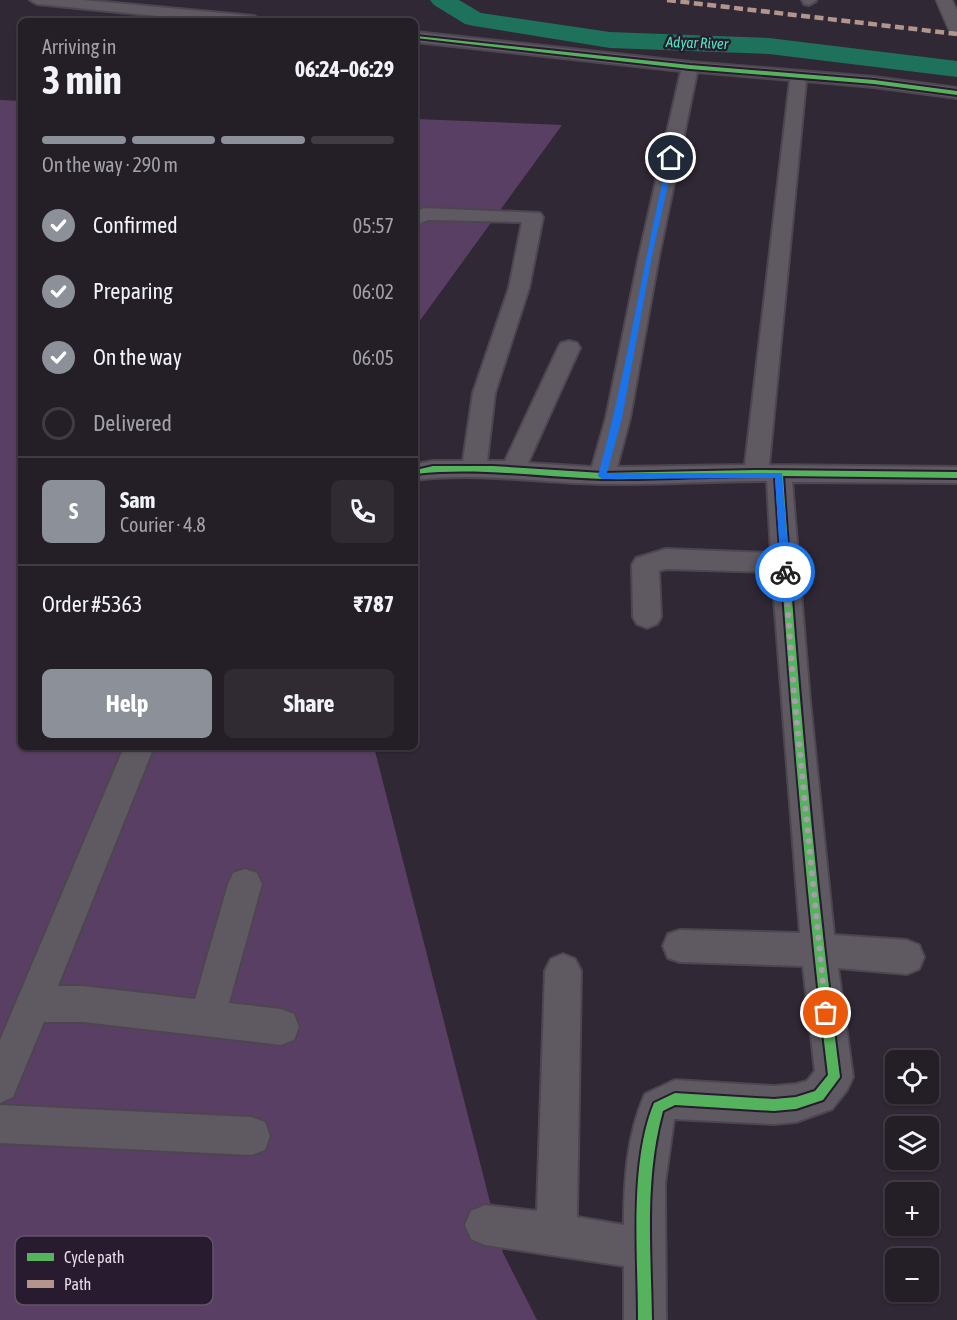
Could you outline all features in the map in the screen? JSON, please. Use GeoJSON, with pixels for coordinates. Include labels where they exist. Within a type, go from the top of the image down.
{"type":"FeatureCollection","features":[{"type":"Feature","properties":{"kind":"main road"},"geometry":{"type":"LineString","coordinates":[[944,0],[957,28]]}},
{"type":"Feature","properties":{"kind":"street"},"geometry":{"type":"LineString","coordinates":[[37,0],[147,16],[190,18]]}},
{"type":"Feature","properties":{"kind":"street"},"geometry":{"type":"LineString","coordinates":[[418,37],[957,93]]}},
{"type":"Feature","properties":{"kind":"street"},"geometry":{"type":"LineString","coordinates":[[602,476],[618,418],[649,256],[690,67]]}},
{"type":"Feature","properties":{"kind":"street"},"geometry":{"type":"LineString","coordinates":[[645,1320],[648,1153],[651,1126],[658,1107],[675,1099],[774,1105],[796,1103],[819,1096],[834,1077],[818,950],[792,670],[785,563],[767,474],[799,75]]}},
{"type":"Feature","properties":{"kind":"street"},"geometry":{"type":"LineString","coordinates":[[418,218],[424,214],[533,217],[519,288],[484,393],[474,470]]}},
{"type":"Feature","properties":{"kind":"street"},"geometry":{"type":"LineString","coordinates":[[513,470],[569,348]]}},
{"type":"Feature","properties":{"kind":"street"},"geometry":{"type":"LineString","coordinates":[[418,472],[432,469],[513,470],[602,476],[957,475]]}},
{"type":"Feature","properties":{"kind":"street"},"geometry":{"type":"LineString","coordinates":[[647,617],[645,565],[666,559],[785,563]]}},
{"type":"Feature","properties":{"kind":"street"},"geometry":{"type":"LineString","coordinates":[[0,1084],[139,750]]}},
{"type":"Feature","properties":{"kind":"street"},"geometry":{"type":"LineString","coordinates":[[207,1019],[245,884]]}},
{"type":"Feature","properties":{"kind":"street"},"geometry":{"type":"LineString","coordinates":[[680,946],[818,950],[906,957]]}},
{"type":"Feature","properties":{"kind":"street"},"geometry":{"type":"LineString","coordinates":[[556,1234],[563,971]]}},
{"type":"Feature","properties":{"kind":"street"},"geometry":{"type":"LineString","coordinates":[[34,1004],[82,1004],[281,1027]]}},
{"type":"Feature","properties":{"kind":"street"},"geometry":{"type":"LineString","coordinates":[[0,1124],[251,1136]]}},
{"type":"Feature","properties":{"kind":"street"},"geometry":{"type":"LineString","coordinates":[[485,1225],[646,1249]]}},
{"type":"Feature","properties":{"kind":"shaded area"},"geometry":{"type":"Polygon","coordinates":[[[0,100],[18,101],[18,750],[375,750],[503,1253],[537,1320],[0,1320],[0,100]]]}},
{"type":"Feature","properties":{"kind":"shaded area"},"geometry":{"type":"Polygon","coordinates":[[[418,119],[562,125],[418,323],[418,119]]]}},
{"type":"Feature","properties":{"kind":"waterway","name":"Adyar River"},"geometry":{"type":"LineString","coordinates":[[442,0],[474,19],[610,40],[769,46],[957,69]]}},
{"type":"Feature","properties":{"kind":"marked path"},"geometry":{"type":"LineString","coordinates":[[667,0],[957,34]]}},
{"type":"Feature","properties":{"kind":"cycle path"},"geometry":{"type":"LineString","coordinates":[[418,37],[690,67],[874,82],[957,93]]}},
{"type":"Feature","properties":{"kind":"cycle path"},"geometry":{"type":"LineString","coordinates":[[418,472],[433,469],[493,469],[602,476],[756,473],[957,475]]}},
{"type":"Feature","properties":{"kind":"cycle path"},"geometry":{"type":"LineString","coordinates":[[645,1320],[645,1183],[651,1130],[658,1107],[675,1099],[774,1105],[796,1103],[819,1096],[834,1077],[816,927],[802,776],[779,475]]}},
{"type":"Feature","properties":{"kind":"way so far"},"geometry":{"type":"LineString","coordinates":[[785,572],[794,693],[826,1013]]}},
{"type":"Feature","properties":{"kind":"route"},"geometry":{"type":"LineString","coordinates":[[671,158],[649,256],[618,418],[602,476],[756,473],[779,475],[785,572]]}}]}
